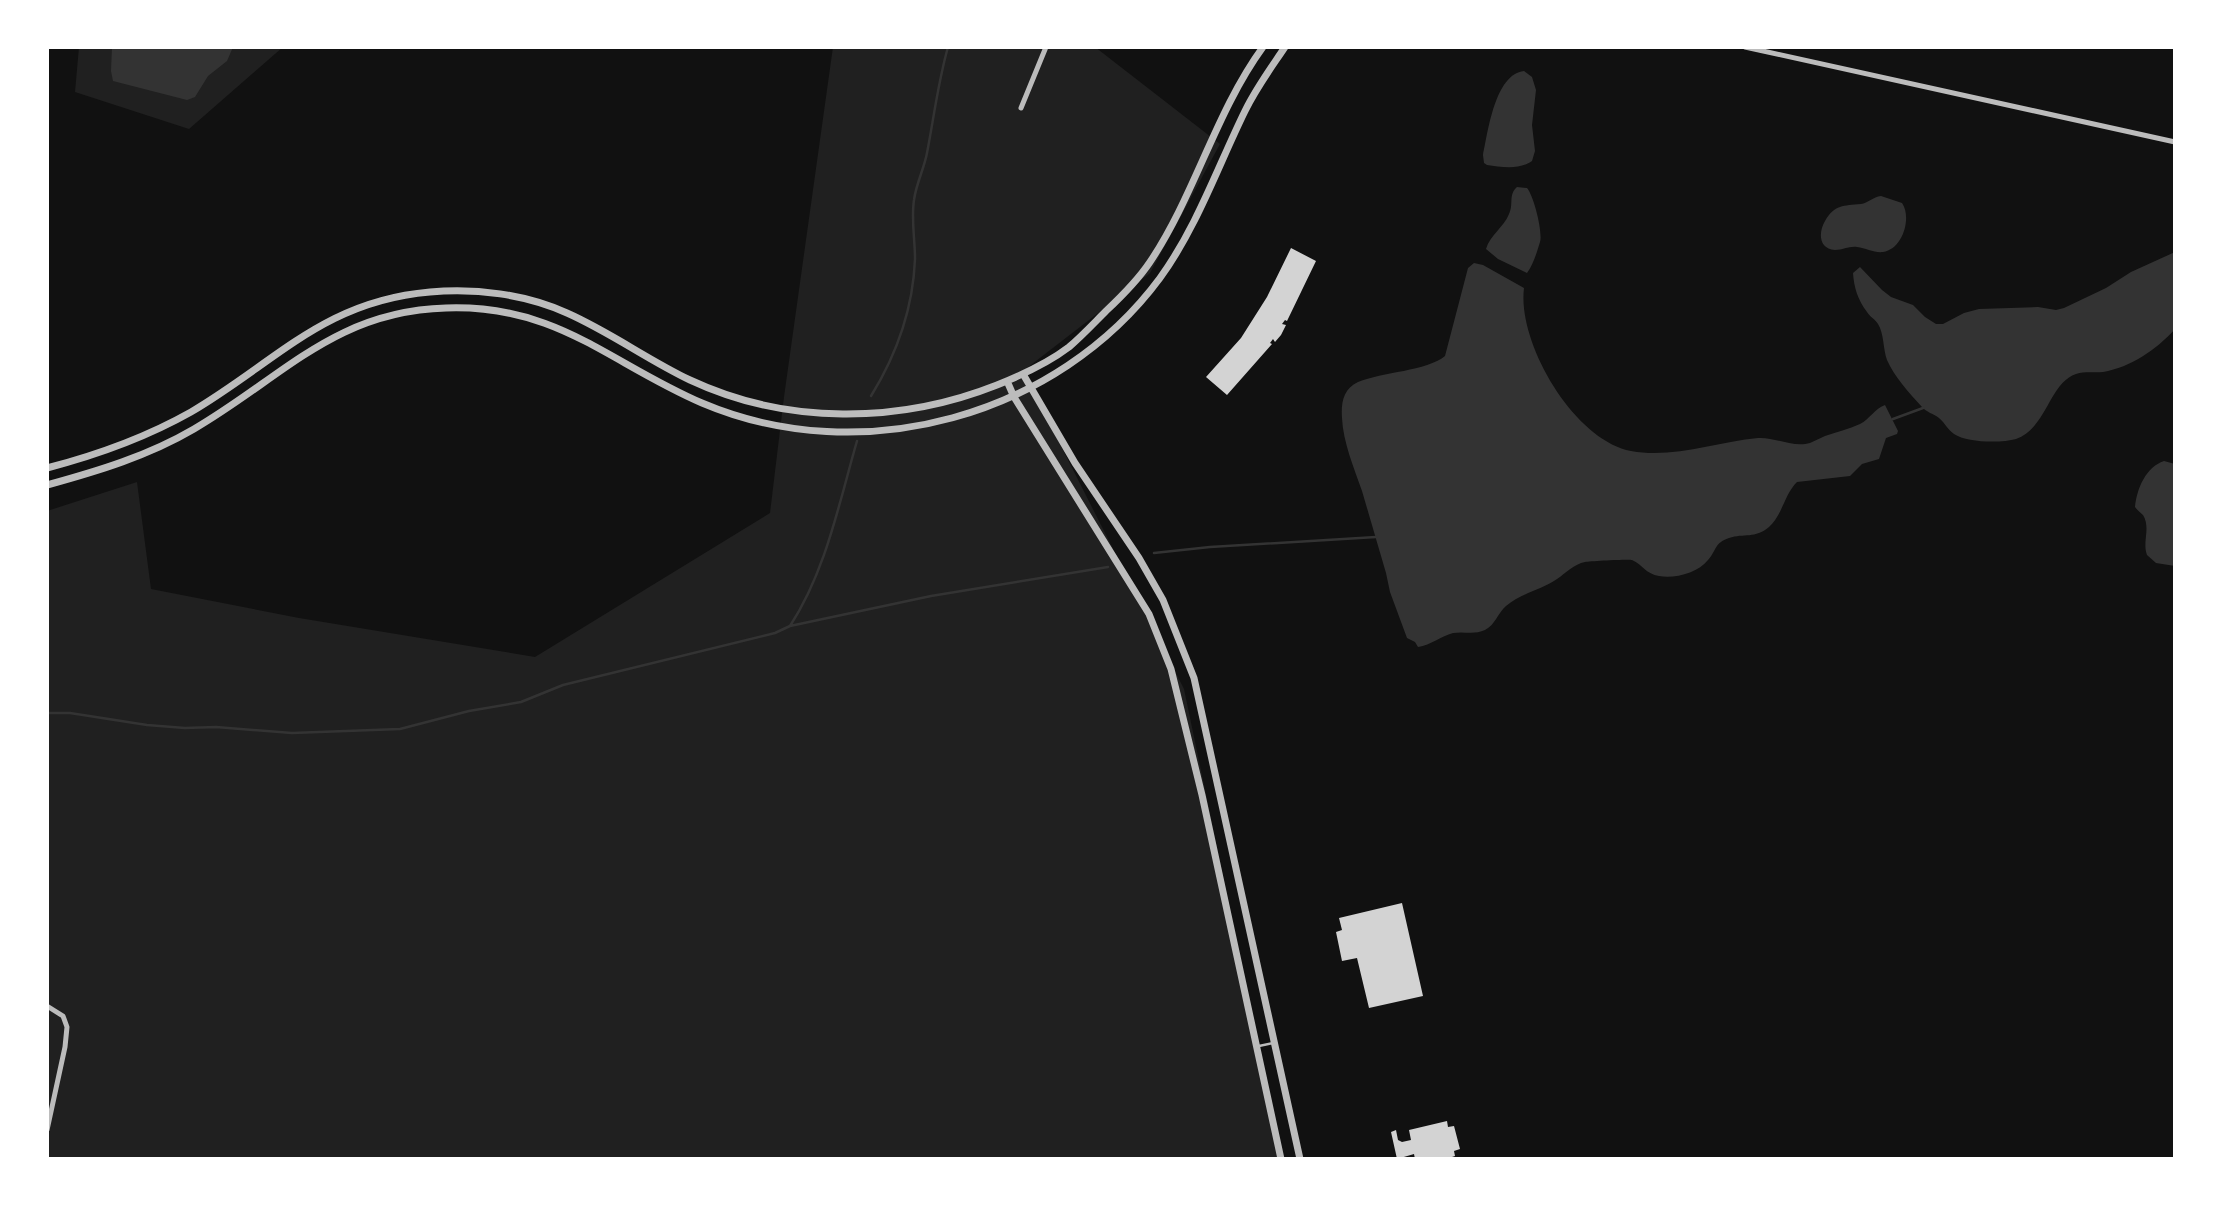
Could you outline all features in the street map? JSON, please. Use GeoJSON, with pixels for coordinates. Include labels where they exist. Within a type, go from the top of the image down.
{"type":"FeatureCollection","features":[{"type":"Feature","properties":{"kind":"street"},"geometry":{"type":"LineString","coordinates":[[1021,108],[1046,47]]}},
{"type":"Feature","properties":{"kind":"street"},"geometry":{"type":"LineString","coordinates":[[47,468],[109,450],[162,427],[192,411],[319,324],[349,311],[406,295],[433,291],[489,292],[544,304],[584,321],[694,382],[722,393],[777,408],[874,414],[959,399],[1023,374],[1068,347],[1125,293],[1149,263],[1183,204],[1246,73],[1263,47]]}},
{"type":"Feature","properties":{"kind":"street"},"geometry":{"type":"LineString","coordinates":[[47,485],[112,466],[170,443],[229,407],[315,346],[345,330],[382,317],[416,310],[478,308],[539,320],[596,345],[647,376],[707,405],[790,427],[838,431],[893,429],[954,418],[1014,397],[1097,344],[1122,322],[1161,276],[1187,234],[1247,107],[1285,47]]}},
{"type":"Feature","properties":{"kind":"street"},"geometry":{"type":"LineString","coordinates":[[1745,47],[2175,142]]}},
{"type":"Feature","properties":{"kind":"street"},"geometry":{"type":"LineString","coordinates":[[1023,374],[1075,463],[1139,558],[1163,600],[1194,678],[1300,1159]]}},
{"type":"Feature","properties":{"kind":"street"},"geometry":{"type":"LineString","coordinates":[[1007,381],[1014,397],[1149,614],[1171,669],[1202,794],[1281,1159]]}},
{"type":"Feature","properties":{"kind":"street"},"geometry":{"type":"LineString","coordinates":[[47,1006],[63,1016],[66,1027],[65,1047],[47,1130]]}},
{"type":"Feature","properties":{"kind":"lane"},"geometry":{"type":"LineString","coordinates":[[1256,1047],[1273,1044]]}},
{"type":"Feature","properties":{"kind":"shaded area"},"geometry":{"type":"Polygon","coordinates":[[[79,47],[283,47],[189,129],[75,92],[79,47]]]}},
{"type":"Feature","properties":{"kind":"shaded area"},"geometry":{"type":"Polygon","coordinates":[[[112,47],[233,47],[227,61],[208,76],[195,97],[187,100],[113,81],[112,47]]]}},
{"type":"Feature","properties":{"kind":"shaded area"},"geometry":{"type":"Polygon","coordinates":[[[833,47],[1095,47],[1220,144],[1150,273],[1023,371],[1184,689],[1282,1159],[47,1159],[47,511],[137,482],[151,589],[299,618],[535,657],[770,513],[833,47]]]}},
{"type":"Feature","properties":{"kind":"shaded area"},"geometry":{"type":"Polygon","coordinates":[[[1524,71],[1532,77],[1536,90],[1532,125],[1535,151],[1532,161],[1516,167],[1487,165],[1483,155],[1495,105],[1506,82],[1524,71]]]}},
{"type":"Feature","properties":{"kind":"shaded area"},"geometry":{"type":"Polygon","coordinates":[[[1517,187],[1527,188],[1530,192],[1541,237],[1527,273],[1498,259],[1486,249],[1507,219],[1517,187]]]}},
{"type":"Feature","properties":{"kind":"shaded area"},"geometry":{"type":"Polygon","coordinates":[[[1881,196],[1902,203],[1905,209],[1904,232],[1890,250],[1880,252],[1851,247],[1835,250],[1823,244],[1821,230],[1832,211],[1881,196]]]}},
{"type":"Feature","properties":{"kind":"shaded area"},"geometry":{"type":"Polygon","coordinates":[[[2175,252],[2175,329],[2160,344],[2133,362],[2113,370],[2079,373],[2067,379],[2035,425],[2016,439],[2002,441],[1976,441],[1960,437],[1912,396],[1887,360],[1880,328],[1859,298],[1853,273],[1860,267],[1891,297],[1913,305],[1936,324],[1943,324],[1979,309],[2064,308],[2175,252]]]}},
{"type":"Feature","properties":{"kind":"shaded area"},"geometry":{"type":"Polygon","coordinates":[[[1474,263],[1483,265],[1524,288],[1524,310],[1540,361],[1570,409],[1589,429],[1610,443],[1631,451],[1647,453],[1678,451],[1758,438],[1804,444],[1860,424],[1885,405],[1897,434],[1886,438],[1879,459],[1862,464],[1850,476],[1797,482],[1769,527],[1759,533],[1724,540],[1704,565],[1692,572],[1665,577],[1651,573],[1632,560],[1581,563],[1551,583],[1512,602],[1485,630],[1453,633],[1418,647],[1407,638],[1390,592],[1347,446],[1343,427],[1343,402],[1349,388],[1358,382],[1427,365],[1445,356],[1468,268],[1474,263]]]}},
{"type":"Feature","properties":{"kind":"shaded area"},"geometry":{"type":"Polygon","coordinates":[[[2164,461],[2175,464],[2175,566],[2156,563],[2147,555],[2145,520],[2135,507],[2147,473],[2164,461]]]}},
{"type":"Feature","properties":{"kind":"building"},"geometry":{"type":"Polygon","coordinates":[[[1291,248],[1316,261],[1287,321],[1282,324],[1286,325],[1281,335],[1275,342],[1273,339],[1270,343],[1272,344],[1227,395],[1206,377],[1241,338],[1267,297],[1291,248]]]}},
{"type":"Feature","properties":{"kind":"building"},"geometry":{"type":"Polygon","coordinates":[[[1402,903],[1423,996],[1369,1008],[1357,958],[1342,961],[1336,932],[1342,930],[1339,918],[1402,903]]]}},
{"type":"Feature","properties":{"kind":"building"},"geometry":{"type":"Polygon","coordinates":[[[1447,1121],[1448,1127],[1454,1126],[1460,1149],[1454,1151],[1455,1156],[1446,1159],[1415,1159],[1414,1154],[1397,1159],[1391,1132],[1396,1130],[1398,1140],[1402,1142],[1411,1140],[1409,1130],[1447,1121]]]}},
{"type":"Feature","properties":{"kind":"waterway"},"geometry":{"type":"LineString","coordinates":[[871,396],[896,347],[911,296],[915,259],[914,200],[927,153],[948,47]]}},
{"type":"Feature","properties":{"kind":"waterway"},"geometry":{"type":"LineString","coordinates":[[1893,419],[1923,408]]}},
{"type":"Feature","properties":{"kind":"waterway"},"geometry":{"type":"LineString","coordinates":[[790,626],[822,560],[857,441]]}},
{"type":"Feature","properties":{"kind":"waterway"},"geometry":{"type":"LineString","coordinates":[[1154,553],[1376,537]]}},
{"type":"Feature","properties":{"kind":"waterway"},"geometry":{"type":"LineString","coordinates":[[47,713],[70,713],[147,725],[292,733],[400,729],[469,711],[521,702],[563,685],[775,633],[790,626],[931,596],[1108,567]]}}]}
